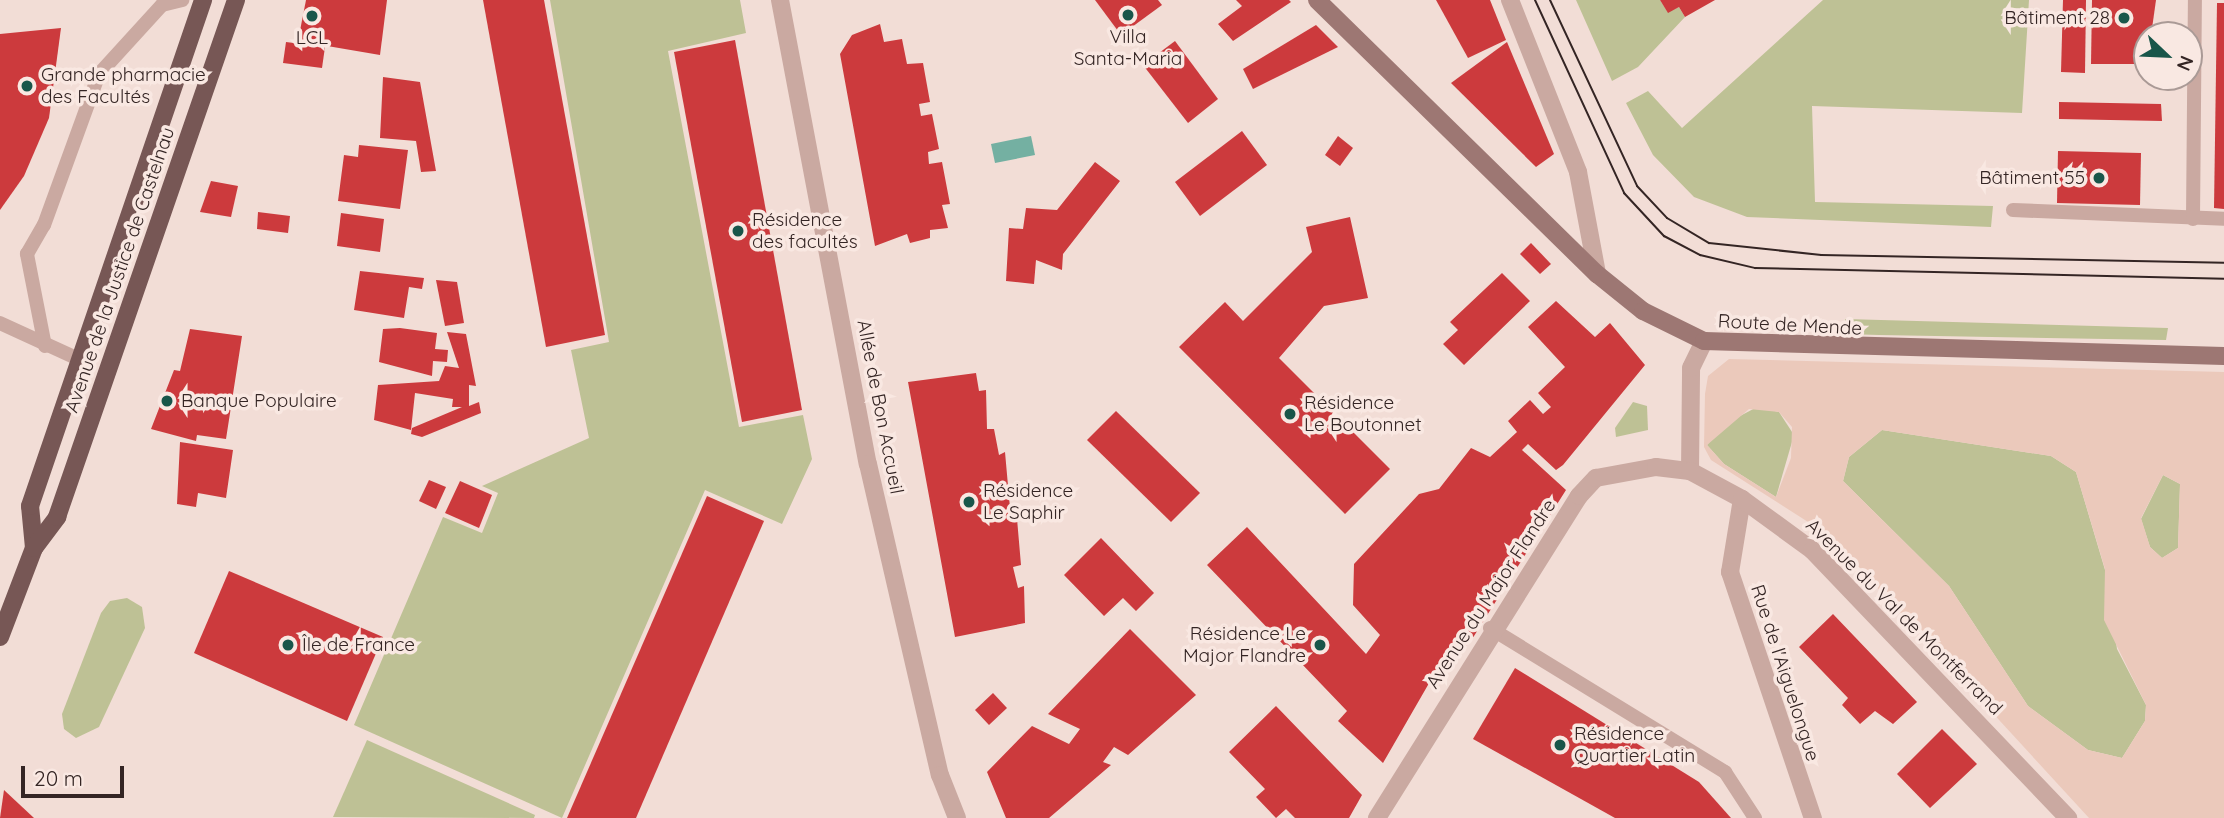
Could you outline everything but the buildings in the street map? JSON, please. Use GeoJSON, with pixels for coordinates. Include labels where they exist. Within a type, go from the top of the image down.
{"type":"FeatureCollection","features":[{"type":"Feature","properties":{"kind":"main road","name":"Avenue de la Justice de Castelnau"},"geometry":{"type":"LineString","coordinates":[[34,548],[30,506],[203,0]]}},
{"type":"Feature","properties":{"kind":"main road","name":"Avenue de la Justice de Castelnau"},"geometry":{"type":"LineString","coordinates":[[0,637],[34,548],[57,517],[236,0]]}},
{"type":"Feature","properties":{"kind":"main road","name":"Route de Mende"},"geometry":{"type":"LineString","coordinates":[[1318,0],[1597,274],[1643,311],[1704,341],[2224,356]]}},
{"type":"Feature","properties":{"kind":"street","name":"Allée de Bon Accueil"},"geometry":{"type":"LineString","coordinates":[[780,0],[868,464],[940,775],[957,818]]}},
{"type":"Feature","properties":{"kind":"street"},"geometry":{"type":"LineString","coordinates":[[1510,0],[1578,172],[1597,274]]}},
{"type":"Feature","properties":{"kind":"street"},"geometry":{"type":"LineString","coordinates":[[1690,471],[1691,368],[1704,341]]}},
{"type":"Feature","properties":{"kind":"street","name":"Avenue du Major Flandre"},"geometry":{"type":"LineString","coordinates":[[1377,818],[1490,628],[1596,478],[1656,467],[1690,471]]}},
{"type":"Feature","properties":{"kind":"street","name":"Avenue du Val de Montferrand"},"geometry":{"type":"LineString","coordinates":[[1690,471],[1742,499],[1812,550],[2068,818]]}},
{"type":"Feature","properties":{"kind":"street","name":"Rue de l'Aiguelongue"},"geometry":{"type":"LineString","coordinates":[[1742,499],[1730,572],[1813,818]]}},
{"type":"Feature","properties":{"kind":"lane"},"geometry":{"type":"LineString","coordinates":[[45,346],[27,254],[44,225],[99,74],[158,2],[182,0]]}},
{"type":"Feature","properties":{"kind":"lane"},"geometry":{"type":"LineString","coordinates":[[2193,219],[2195,0]]}},
{"type":"Feature","properties":{"kind":"lane"},"geometry":{"type":"LineString","coordinates":[[2013,210],[2224,219]]}},
{"type":"Feature","properties":{"kind":"lane"},"geometry":{"type":"LineString","coordinates":[[0,323],[80,360]]}},
{"type":"Feature","properties":{"kind":"lane"},"geometry":{"type":"LineString","coordinates":[[1490,628],[1725,772],[1755,818]]}},
{"type":"Feature","properties":{"kind":"green space"},"geometry":{"type":"Polygon","coordinates":[[[550,0],[740,0],[746,33],[668,51],[739,427],[803,415],[812,459],[782,524],[705,490],[562,818],[354,725],[443,517],[482,533],[498,493],[482,486],[589,438],[571,350],[609,342],[550,0]]]}},
{"type":"Feature","properties":{"kind":"green space"},"geometry":{"type":"Polygon","coordinates":[[[1576,0],[1660,0],[1668,12],[1679,7],[1685,17],[1638,67],[1612,81],[1576,0]]]}},
{"type":"Feature","properties":{"kind":"green space"},"geometry":{"type":"Polygon","coordinates":[[[1823,0],[2029,0],[2022,113],[1812,106],[1815,202],[1993,206],[1991,227],[1747,217],[1694,197],[1653,155],[1626,103],[1648,91],[1682,128],[1823,0]]]}},
{"type":"Feature","properties":{"kind":"green space"},"geometry":{"type":"Polygon","coordinates":[[[1845,319],[2168,328],[2166,340],[1879,335],[1845,334],[1845,319]]]}},
{"type":"Feature","properties":{"kind":"green space"},"geometry":{"type":"Polygon","coordinates":[[[1633,402],[1647,406],[1648,430],[1616,437],[1615,428],[1633,402]]]}},
{"type":"Feature","properties":{"kind":"green space"},"geometry":{"type":"Polygon","coordinates":[[[1757,407],[1779,412],[1794,435],[1776,497],[1724,464],[1707,445],[1725,424],[1757,407]]]}},
{"type":"Feature","properties":{"kind":"green space"},"geometry":{"type":"Polygon","coordinates":[[[1882,430],[2051,456],[2076,472],[2105,570],[2117,649],[2146,705],[2145,721],[2122,758],[2088,750],[2028,706],[1949,586],[1843,481],[1849,457],[1882,430]]]}},
{"type":"Feature","properties":{"kind":"green space"},"geometry":{"type":"Polygon","coordinates":[[[2163,475],[2180,484],[2178,548],[2162,558],[2150,547],[2141,519],[2163,475]]]}},
{"type":"Feature","properties":{"kind":"green space"},"geometry":{"type":"Polygon","coordinates":[[[127,598],[142,607],[145,628],[99,727],[76,738],[64,729],[62,714],[101,613],[110,601],[127,598]]]}},
{"type":"Feature","properties":{"kind":"green space"},"geometry":{"type":"Polygon","coordinates":[[[367,740],[535,815],[534,818],[333,817],[367,740]]]}},
{"type":"Feature","properties":{"kind":"shaded area"},"geometry":{"type":"Polygon","coordinates":[[[1729,359],[2224,372],[2224,818],[2089,818],[1830,536],[1711,460],[1704,447],[1708,376],[1729,359]],[[1749,409],[1707,445],[1724,464],[1776,497],[1791,458],[1792,427],[1779,412],[1749,409]],[[1882,430],[1849,457],[1843,481],[1949,586],[2028,706],[2088,750],[2122,758],[2145,721],[2146,705],[2104,620],[2105,569],[2076,472],[2051,456],[1882,430]],[[2163,475],[2141,518],[2150,547],[2162,558],[2178,548],[2180,484],[2163,475]]]}},
{"type":"Feature","properties":{"kind":"water"},"geometry":{"type":"Polygon","coordinates":[[[1031,136],[1035,155],[995,163],[991,144],[1031,136]]]}},
{"type":"Feature","properties":{"kind":"tram line"},"geometry":{"type":"LineString","coordinates":[[1535,0],[1624,193],[1664,236],[1700,255],[1755,268],[2224,279]]}},
{"type":"Feature","properties":{"kind":"tram line"},"geometry":{"type":"LineString","coordinates":[[1550,0],[1637,186],[1667,218],[1709,243],[1821,255],[2224,263]]}},
{"type":"Feature","properties":{"kind":"place","name":"Villa Santa-Maria"},"geometry":{"type":"Point","coordinates":[1128,15]}},
{"type":"Feature","properties":{"kind":"place","name":"LCL"},"geometry":{"type":"Point","coordinates":[312,16]}},
{"type":"Feature","properties":{"kind":"place","name":"Bâtiment 28"},"geometry":{"type":"Point","coordinates":[2124,18]}},
{"type":"Feature","properties":{"kind":"place","name":"Grande pharmacie des Facultés"},"geometry":{"type":"Point","coordinates":[27,86]}},
{"type":"Feature","properties":{"kind":"place","name":"Bâtiment 55"},"geometry":{"type":"Point","coordinates":[2099,178]}},
{"type":"Feature","properties":{"kind":"place","name":"Résidence des facultés"},"geometry":{"type":"Point","coordinates":[738,231]}},
{"type":"Feature","properties":{"kind":"place","name":"Banque Populaire"},"geometry":{"type":"Point","coordinates":[167,401]}},
{"type":"Feature","properties":{"kind":"place","name":"Résidence Le Boutonnet"},"geometry":{"type":"Point","coordinates":[1290,414]}},
{"type":"Feature","properties":{"kind":"place","name":"Résidence Le Saphir"},"geometry":{"type":"Point","coordinates":[969,502]}},
{"type":"Feature","properties":{"kind":"place","name":"Île de France"},"geometry":{"type":"Point","coordinates":[288,645]}},
{"type":"Feature","properties":{"kind":"place","name":"Résidence Le Major Flandre"},"geometry":{"type":"Point","coordinates":[1320,645]}},
{"type":"Feature","properties":{"kind":"place","name":"Résidence Quartier Latin"},"geometry":{"type":"Point","coordinates":[1560,745]}}]}
